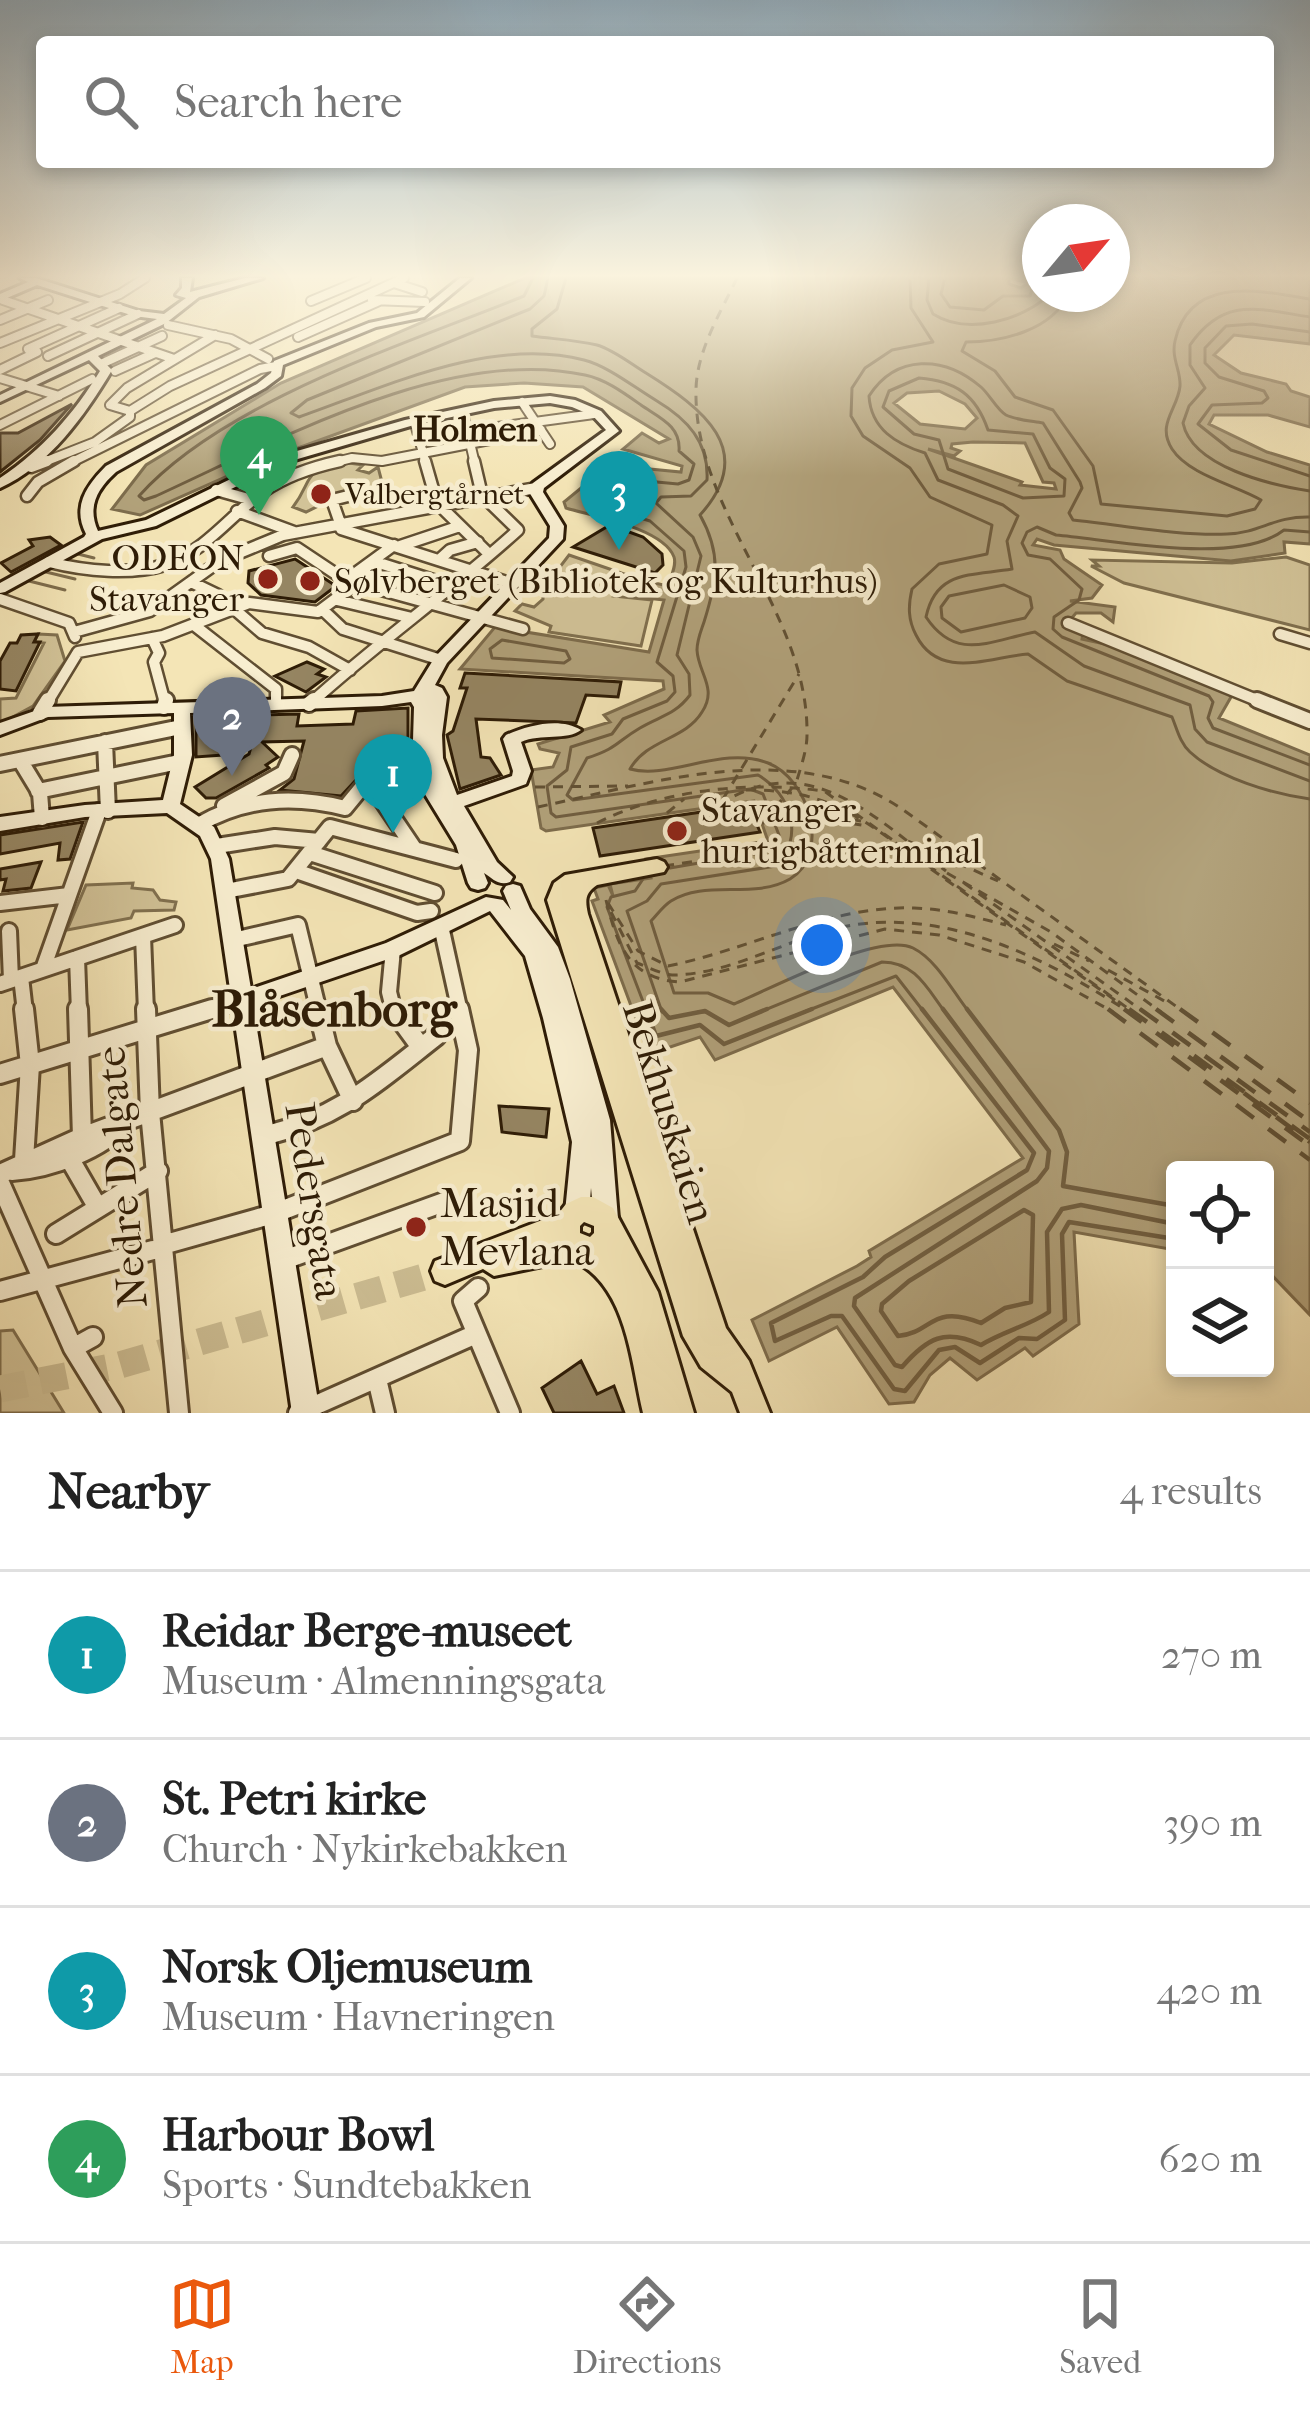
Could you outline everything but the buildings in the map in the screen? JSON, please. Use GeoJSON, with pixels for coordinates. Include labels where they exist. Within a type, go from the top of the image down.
{"type":"FeatureCollection","features":[{"type":"Feature","properties":{"kind":"main road","name":"Bekhuskaien"},"geometry":{"type":"LineString","coordinates":[[657,867],[572,881],[561,889],[559,900],[693,1326],[710,1357],[744,1383]]}},
{"type":"Feature","properties":{"kind":"main road","name":"Bekhuskaien"},"geometry":{"type":"LineString","coordinates":[[602,875],[578,887],[574,904],[714,1336],[744,1383],[755,1413]]}},
{"type":"Feature","properties":{"kind":"main road"},"geometry":{"type":"LineString","coordinates":[[610,1062],[640,1134],[695,1305],[714,1336]]}},
{"type":"Feature","properties":{"kind":"main road"},"geometry":{"type":"LineString","coordinates":[[465,1274],[576,1233],[596,1210],[648,1302],[679,1413]]}},
{"type":"Feature","properties":{"kind":"main road"},"geometry":{"type":"LineString","coordinates":[[576,1233],[611,1269],[625,1293],[658,1413]]}},
{"type":"Feature","properties":{"kind":"street"},"geometry":{"type":"LineString","coordinates":[[12,344],[100,369],[128,388]]}},
{"type":"Feature","properties":{"kind":"street"},"geometry":{"type":"LineString","coordinates":[[0,374],[50,344]]}},
{"type":"Feature","properties":{"kind":"street"},"geometry":{"type":"LineString","coordinates":[[38,352],[64,344]]}},
{"type":"Feature","properties":{"kind":"street"},"geometry":{"type":"LineString","coordinates":[[0,484],[62,434],[116,344]]}},
{"type":"Feature","properties":{"kind":"street"},"geometry":{"type":"LineString","coordinates":[[124,344],[174,359]]}},
{"type":"Feature","properties":{"kind":"street"},"geometry":{"type":"LineString","coordinates":[[3,421],[59,396],[146,344]]}},
{"type":"Feature","properties":{"kind":"street"},"geometry":{"type":"LineString","coordinates":[[130,411],[110,406],[128,388],[200,344]]}},
{"type":"Feature","properties":{"kind":"street"},"geometry":{"type":"LineString","coordinates":[[95,536],[84,517],[92,491],[111,469],[277,374],[272,362],[239,344]]}},
{"type":"Feature","properties":{"kind":"street"},"geometry":{"type":"LineString","coordinates":[[77,460],[130,411],[170,386],[263,344]]}},
{"type":"Feature","properties":{"kind":"street"},"geometry":{"type":"LineString","coordinates":[[27,496],[38,482],[77,460],[272,362],[322,344]]}},
{"type":"Feature","properties":{"kind":"street"},"geometry":{"type":"LineString","coordinates":[[100,369],[155,353]]}},
{"type":"Feature","properties":{"kind":"street"},"geometry":{"type":"LineString","coordinates":[[0,399],[71,364]]}},
{"type":"Feature","properties":{"kind":"street"},"geometry":{"type":"LineString","coordinates":[[0,374],[59,396]]}},
{"type":"Feature","properties":{"kind":"street"},"geometry":{"type":"LineString","coordinates":[[0,589],[95,536],[145,525],[280,460],[414,423],[560,397],[611,425],[613,432],[536,488],[294,532],[244,549],[148,612],[74,631]]}},
{"type":"Feature","properties":{"kind":"street"},"geometry":{"type":"LineString","coordinates":[[522,402],[550,444]]}},
{"type":"Feature","properties":{"kind":"street"},"geometry":{"type":"LineString","coordinates":[[309,704],[379,641],[435,604],[518,530],[482,495],[463,413]]}},
{"type":"Feature","properties":{"kind":"street"},"geometry":{"type":"LineString","coordinates":[[49,562],[79,572],[167,564],[204,542],[252,500],[304,469],[354,458],[382,460],[425,452],[594,414]]}},
{"type":"Feature","properties":{"kind":"street"},"geometry":{"type":"LineString","coordinates":[[414,423],[436,503],[489,554]]}},
{"type":"Feature","properties":{"kind":"street"},"geometry":{"type":"LineString","coordinates":[[468,430],[537,425]]}},
{"type":"Feature","properties":{"kind":"street"},"geometry":{"type":"LineString","coordinates":[[32,467],[106,435]]}},
{"type":"Feature","properties":{"kind":"street"},"geometry":{"type":"LineString","coordinates":[[124,439],[147,447]]}},
{"type":"Feature","properties":{"kind":"street"},"geometry":{"type":"LineString","coordinates":[[536,488],[557,526],[549,548],[437,658],[426,700],[422,773],[534,953],[584,1142],[576,1233]]}},
{"type":"Feature","properties":{"kind":"street"},"geometry":{"type":"LineString","coordinates":[[216,490],[252,500]]}},
{"type":"Feature","properties":{"kind":"street"},"geometry":{"type":"LineString","coordinates":[[356,494],[332,500],[341,530],[513,584]]}},
{"type":"Feature","properties":{"kind":"street"},"geometry":{"type":"LineString","coordinates":[[237,512],[294,532]]}},
{"type":"Feature","properties":{"kind":"street"},"geometry":{"type":"LineString","coordinates":[[345,580],[396,546],[460,526]]}},
{"type":"Feature","properties":{"kind":"street"},"geometry":{"type":"LineString","coordinates":[[439,560],[450,550],[478,542]]}},
{"type":"Feature","properties":{"kind":"street"},"geometry":{"type":"LineString","coordinates":[[269,556],[297,548],[345,580],[523,629]]}},
{"type":"Feature","properties":{"kind":"street"},"geometry":{"type":"LineString","coordinates":[[373,561],[454,587]]}},
{"type":"Feature","properties":{"kind":"street"},"geometry":{"type":"LineString","coordinates":[[167,564],[262,633],[309,647],[350,670]]}},
{"type":"Feature","properties":{"kind":"street"},"geometry":{"type":"LineString","coordinates":[[78,652],[152,638],[251,603],[303,613],[322,610],[348,588],[345,580]]}},
{"type":"Feature","properties":{"kind":"street"},"geometry":{"type":"LineString","coordinates":[[0,599],[69,623],[74,631],[78,652],[40,713]]}},
{"type":"Feature","properties":{"kind":"street"},"geometry":{"type":"LineString","coordinates":[[338,600],[412,618]]}},
{"type":"Feature","properties":{"kind":"street"},"geometry":{"type":"LineString","coordinates":[[322,610],[343,629],[437,658]]}},
{"type":"Feature","properties":{"kind":"street"},"geometry":{"type":"LineString","coordinates":[[1068,622],[1310,721]]}},
{"type":"Feature","properties":{"kind":"street"},"geometry":{"type":"LineString","coordinates":[[194,625],[276,689],[276,704]]}},
{"type":"Feature","properties":{"kind":"street"},"geometry":{"type":"LineString","coordinates":[[1280,634],[1310,643]]}},
{"type":"Feature","properties":{"kind":"street"},"geometry":{"type":"LineString","coordinates":[[152,638],[159,653],[154,661],[181,728],[184,755],[178,762],[170,806]]}},
{"type":"Feature","properties":{"kind":"street"},"geometry":{"type":"LineString","coordinates":[[0,729],[40,713],[426,700]]}},
{"type":"Feature","properties":{"kind":"street"},"geometry":{"type":"LineString","coordinates":[[426,700],[432,765],[490,867],[492,891],[551,953],[560,979],[598,1120],[607,1223]]}},
{"type":"Feature","properties":{"kind":"street"},"geometry":{"type":"LineString","coordinates":[[0,764],[181,728]]}},
{"type":"Feature","properties":{"kind":"street"},"geometry":{"type":"LineString","coordinates":[[452,802],[520,780],[525,770],[521,745],[580,728],[519,734],[510,743],[523,773],[520,780]]}},
{"type":"Feature","properties":{"kind":"street"},"geometry":{"type":"LineString","coordinates":[[43,969],[103,811],[105,742]]}},
{"type":"Feature","properties":{"kind":"street"},"geometry":{"type":"LineString","coordinates":[[198,825],[284,773],[292,755]]}},
{"type":"Feature","properties":{"kind":"street"},"geometry":{"type":"LineString","coordinates":[[20,760],[38,790],[42,818]]}},
{"type":"Feature","properties":{"kind":"street"},"geometry":{"type":"LineString","coordinates":[[38,790],[178,762]]}},
{"type":"Feature","properties":{"kind":"street"},"geometry":{"type":"LineString","coordinates":[[218,812],[304,796],[345,808],[368,780],[414,848]]}},
{"type":"Feature","properties":{"kind":"street"},"geometry":{"type":"LineString","coordinates":[[0,824],[170,806],[217,845],[275,837],[315,847],[435,893]]}},
{"type":"Feature","properties":{"kind":"street"},"geometry":{"type":"LineString","coordinates":[[226,891],[288,879],[330,827],[456,860]]}},
{"type":"Feature","properties":{"kind":"street","name":"Pedersgata"},"geometry":{"type":"LineString","coordinates":[[217,845],[304,1412]]}},
{"type":"Feature","properties":{"kind":"street"},"geometry":{"type":"LineString","coordinates":[[296,871],[436,918]]}},
{"type":"Feature","properties":{"kind":"street"},"geometry":{"type":"LineString","coordinates":[[0,1074],[146,1030],[200,1006],[242,1000],[393,949],[436,918],[492,891]]}},
{"type":"Feature","properties":{"kind":"street"},"geometry":{"type":"LineString","coordinates":[[0,903],[69,895]]}},
{"type":"Feature","properties":{"kind":"street"},"geometry":{"type":"LineString","coordinates":[[0,1291],[273,1214],[460,1141],[468,1050],[460,994],[436,918]]}},
{"type":"Feature","properties":{"kind":"street"},"geometry":{"type":"LineString","coordinates":[[11,980],[175,925]]}},
{"type":"Feature","properties":{"kind":"street"},"geometry":{"type":"LineString","coordinates":[[233,940],[298,925],[327,1046],[353,1101]]}},
{"type":"Feature","properties":{"kind":"street"},"geometry":{"type":"LineString","coordinates":[[9,931],[11,980],[30,1065],[9,1172],[73,1348],[112,1413]]}},
{"type":"Feature","properties":{"kind":"street","name":"Nedre Dalgate"},"geometry":{"type":"LineString","coordinates":[[143,936],[160,1247],[179,1413]]}},
{"type":"Feature","properties":{"kind":"street"},"geometry":{"type":"LineString","coordinates":[[264,1136],[313,1124],[353,1101],[428,1041],[389,1010],[386,984],[393,949]]}},
{"type":"Feature","properties":{"kind":"street"},"geometry":{"type":"LineString","coordinates":[[77,958],[82,1137]]}},
{"type":"Feature","properties":{"kind":"street"},"geometry":{"type":"LineString","coordinates":[[9,1172],[82,1137],[327,1046]]}},
{"type":"Feature","properties":{"kind":"street"},"geometry":{"type":"LineString","coordinates":[[9,1172],[68,1156],[121,1132],[127,1120]]}},
{"type":"Feature","properties":{"kind":"street"},"geometry":{"type":"LineString","coordinates":[[68,1156],[98,1208]]}},
{"type":"Feature","properties":{"kind":"street"},"geometry":{"type":"LineString","coordinates":[[56,1234],[158,1171]]}},
{"type":"Feature","properties":{"kind":"street"},"geometry":{"type":"LineString","coordinates":[[284,1260],[447,1201]]}},
{"type":"Feature","properties":{"kind":"street"},"geometry":{"type":"LineString","coordinates":[[465,1274],[463,1301],[510,1413]]}},
{"type":"Feature","properties":{"kind":"street"},"geometry":{"type":"LineString","coordinates":[[304,1412],[476,1334]]}},
{"type":"Feature","properties":{"kind":"street"},"geometry":{"type":"LineString","coordinates":[[73,1348],[93,1337]]}},
{"type":"Feature","properties":{"kind":"street"},"geometry":{"type":"LineString","coordinates":[[377,1379],[385,1413]]}},
{"type":"Feature","properties":{"kind":"shaded area"},"geometry":{"type":"Polygon","coordinates":[[[342,462],[363,465],[358,470],[369,473],[378,467],[383,486],[339,496],[306,512],[293,507],[314,474],[342,462]]]}},
{"type":"Feature","properties":{"kind":"shaded area"},"geometry":{"type":"Polygon","coordinates":[[[569,555],[630,576],[614,596],[652,600],[641,646],[549,632],[551,626],[515,611],[522,604],[534,607],[543,599],[543,589],[569,555]]]}},
{"type":"Feature","properties":{"kind":"shaded area"},"geometry":{"type":"Polygon","coordinates":[[[1286,557],[1310,565],[1310,630],[1124,583],[1091,566],[1099,566],[1092,560],[1232,563],[1286,557]]]}},
{"type":"Feature","properties":{"kind":"shaded area"},"geometry":{"type":"Polygon","coordinates":[[[38,634],[57,635],[65,661],[33,706],[0,724],[0,699],[16,698],[44,643],[34,642],[38,634]]]}},
{"type":"Feature","properties":{"kind":"shaded area"},"geometry":{"type":"Polygon","coordinates":[[[133,883],[132,888],[153,890],[160,900],[176,902],[174,910],[134,911],[131,918],[67,930],[86,885],[133,883]]]}},
{"type":"Feature","properties":{"kind":"shaded area"},"geometry":{"type":"Polygon","coordinates":[[[13,1330],[64,1413],[0,1413],[0,1331],[13,1330]]]}},
{"type":"Feature","properties":{"kind":"water"},"geometry":{"type":"Polygon","coordinates":[[[372,344],[1225,344],[1214,355],[1241,373],[1286,384],[1291,391],[1310,397],[1310,427],[1268,415],[1214,415],[1209,424],[1267,452],[1310,465],[1310,544],[1284,542],[1285,553],[1231,561],[1054,545],[1037,539],[1033,545],[1060,550],[1064,559],[1102,585],[1092,598],[1070,601],[1115,607],[1113,622],[1101,613],[1076,613],[1064,627],[1083,633],[1082,639],[1114,646],[1226,690],[1231,697],[1219,718],[1310,755],[1310,1315],[1274,1277],[1274,1161],[1166,1161],[1166,1248],[1074,1232],[1079,1324],[1033,1356],[1025,1348],[977,1380],[950,1358],[930,1375],[914,1402],[889,1404],[837,1327],[769,1361],[752,1320],[857,1266],[871,1257],[869,1251],[1023,1158],[893,987],[715,1060],[700,1037],[649,1054],[592,901],[598,899],[594,888],[608,885],[613,896],[610,884],[651,878],[646,859],[768,841],[754,801],[546,831],[541,828],[531,770],[553,767],[559,753],[540,749],[538,744],[610,722],[604,715],[664,689],[663,681],[460,669],[495,627],[649,652],[664,600],[627,596],[646,581],[668,586],[674,557],[642,531],[566,508],[564,502],[609,465],[681,472],[682,466],[623,449],[642,433],[659,443],[669,439],[583,387],[524,383],[465,387],[257,463],[140,515],[112,509],[146,465],[281,383],[372,344]],[[939,391],[907,393],[894,403],[920,424],[965,429],[977,418],[965,404],[939,391]],[[1025,443],[952,444],[951,448],[960,451],[954,456],[928,449],[1022,482],[1020,485],[1056,489],[1054,483],[1043,482],[1025,443]]]}},
{"type":"Feature","properties":{"kind":"waterway"},"geometry":{"type":"LineString","coordinates":[[78,554],[94,558]]}},
{"type":"Feature","properties":{"kind":"waterway"},"geometry":{"type":"LineString","coordinates":[[46,572],[75,579]]}},
{"type":"Feature","properties":{"kind":"waterway"},"geometry":{"type":"LineString","coordinates":[[29,581],[65,590]]}},
{"type":"Feature","properties":{"kind":"ferry route"},"geometry":{"type":"LineString","coordinates":[[707,344],[696,389],[700,434],[712,478],[772,604],[799,675]]}},
{"type":"Feature","properties":{"kind":"ferry route"},"geometry":{"type":"LineString","coordinates":[[740,771],[799,675]]}},
{"type":"Feature","properties":{"kind":"ferry route"},"geometry":{"type":"LineString","coordinates":[[799,675],[807,741],[799,773]]}},
{"type":"Feature","properties":{"kind":"ferry route"},"geometry":{"type":"LineString","coordinates":[[538,807],[676,778],[740,771]]}},
{"type":"Feature","properties":{"kind":"ferry route"},"geometry":{"type":"LineString","coordinates":[[729,789],[740,771]]}},
{"type":"Feature","properties":{"kind":"ferry route"},"geometry":{"type":"LineString","coordinates":[[740,771],[799,773]]}},
{"type":"Feature","properties":{"kind":"ferry route"},"geometry":{"type":"LineString","coordinates":[[797,780],[799,773]]}},
{"type":"Feature","properties":{"kind":"ferry route"},"geometry":{"type":"LineString","coordinates":[[799,773],[861,787],[902,809],[1184,1012]]}},
{"type":"Feature","properties":{"kind":"ferry route"},"geometry":{"type":"LineString","coordinates":[[760,787],[782,783],[811,786],[839,796],[946,871]]}},
{"type":"Feature","properties":{"kind":"ferry route"},"geometry":{"type":"LineString","coordinates":[[535,787],[628,786]]}},
{"type":"Feature","properties":{"kind":"ferry route"},"geometry":{"type":"LineString","coordinates":[[729,789],[760,787]]}},
{"type":"Feature","properties":{"kind":"ferry route"},"geometry":{"type":"LineString","coordinates":[[749,790],[760,787]]}},
{"type":"Feature","properties":{"kind":"ferry route"},"geometry":{"type":"LineString","coordinates":[[760,787],[824,791],[931,868]]}},
{"type":"Feature","properties":{"kind":"ferry route"},"geometry":{"type":"LineString","coordinates":[[788,793],[792,788]]}},
{"type":"Feature","properties":{"kind":"ferry route"},"geometry":{"type":"LineString","coordinates":[[597,823],[651,802],[729,789]]}},
{"type":"Feature","properties":{"kind":"ferry route"},"geometry":{"type":"LineString","coordinates":[[723,799],[729,789]]}},
{"type":"Feature","properties":{"kind":"ferry route"},"geometry":{"type":"LineString","coordinates":[[719,805],[749,790]]}},
{"type":"Feature","properties":{"kind":"ferry route"},"geometry":{"type":"LineString","coordinates":[[749,790],[788,793]]}},
{"type":"Feature","properties":{"kind":"ferry route"},"geometry":{"type":"LineString","coordinates":[[763,821],[788,793]]}},
{"type":"Feature","properties":{"kind":"ferry route"},"geometry":{"type":"LineString","coordinates":[[788,793],[839,808],[919,860]]}},
{"type":"Feature","properties":{"kind":"ferry route"},"geometry":{"type":"LineString","coordinates":[[667,813],[684,799]]}},
{"type":"Feature","properties":{"kind":"ferry route"},"geometry":{"type":"LineString","coordinates":[[781,820],[824,815],[861,821]]}},
{"type":"Feature","properties":{"kind":"ferry route"},"geometry":{"type":"LineString","coordinates":[[762,823],[824,819],[867,826]]}},
{"type":"Feature","properties":{"kind":"ferry route"},"geometry":{"type":"LineString","coordinates":[[908,841],[998,881]]}},
{"type":"Feature","properties":{"kind":"ferry route"},"geometry":{"type":"LineString","coordinates":[[664,866],[765,853],[831,851],[865,853],[931,868]]}},
{"type":"Feature","properties":{"kind":"ferry route"},"geometry":{"type":"LineString","coordinates":[[931,868],[1133,1012]]}},
{"type":"Feature","properties":{"kind":"ferry route"},"geometry":{"type":"LineString","coordinates":[[931,869],[1119,1003]]}},
{"type":"Feature","properties":{"kind":"ferry route"},"geometry":{"type":"LineString","coordinates":[[947,873],[1051,932],[1161,1012]]}},
{"type":"Feature","properties":{"kind":"ferry route"},"geometry":{"type":"LineString","coordinates":[[964,883],[1144,1012]]}},
{"type":"Feature","properties":{"kind":"ferry route"},"geometry":{"type":"LineString","coordinates":[[606,900],[628,957],[648,974],[663,979],[680,982],[885,929],[939,935],[1024,962],[1109,1010]]}},
{"type":"Feature","properties":{"kind":"ferry route"},"geometry":{"type":"LineString","coordinates":[[608,903],[638,951],[668,966],[821,921],[883,909],[938,910],[1006,925]]}},
{"type":"Feature","properties":{"kind":"ferry route"},"geometry":{"type":"LineString","coordinates":[[611,912],[637,963],[668,974],[715,969],[842,927],[918,924],[993,941],[1063,973],[1124,1009]]}},
{"type":"Feature","properties":{"kind":"ferry route"},"geometry":{"type":"LineString","coordinates":[[1054,944],[1089,961]]}},
{"type":"Feature","properties":{"kind":"ferry route"},"geometry":{"type":"LineString","coordinates":[[1108,970],[1168,1003]]}},
{"type":"Feature","properties":{"kind":"ferry route"},"geometry":{"type":"LineString","coordinates":[[1124,1009],[1129,1012]]}},
{"type":"Feature","properties":{"kind":"ferry route"},"geometry":{"type":"LineString","coordinates":[[1124,1009],[1310,1146]]}},
{"type":"Feature","properties":{"kind":"ferry route"},"geometry":{"type":"LineString","coordinates":[[1129,1009],[1310,1139]]}},
{"type":"Feature","properties":{"kind":"ferry route"},"geometry":{"type":"LineString","coordinates":[[1140,1009],[1310,1132]]}},
{"type":"Feature","properties":{"kind":"ferry route"},"geometry":{"type":"LineString","coordinates":[[1156,1009],[1310,1122]]}},
{"type":"Feature","properties":{"kind":"ferry route"},"geometry":{"type":"LineString","coordinates":[[1180,1009],[1310,1103]]}},
{"type":"Feature","properties":{"kind":"ferry route"},"geometry":{"type":"LineString","coordinates":[[1109,1010],[1113,1012]]}},
{"type":"Feature","properties":{"kind":"ferry route"},"geometry":{"type":"LineString","coordinates":[[1109,1010],[1310,1160]]}},
{"type":"Feature","properties":{"kind":"ferry route"},"geometry":{"type":"LineString","coordinates":[[1244,1093],[1310,1142]]}},
{"type":"Feature","properties":{"kind":"tunnel"},"geometry":{"type":"LineString","coordinates":[[0,1389],[116,1366],[445,1271]]}},
{"type":"Feature","properties":{"kind":"place","name":"Valbergtårnet"},"geometry":{"type":"Point","coordinates":[321,494]}},
{"type":"Feature","properties":{"kind":"place","name":"Harbour Bowl"},"geometry":{"type":"Point","coordinates":[259,515]}},
{"type":"Feature","properties":{"kind":"place","name":"Norsk Oljemuseum"},"geometry":{"type":"Point","coordinates":[619,550]}},
{"type":"Feature","properties":{"kind":"place","name":"ODEON Stavanger"},"geometry":{"type":"Point","coordinates":[268,579]}},
{"type":"Feature","properties":{"kind":"place","name":"Sølvberget (Bibliotek og Kulturhus)"},"geometry":{"type":"Point","coordinates":[310,581]}},
{"type":"Feature","properties":{"kind":"place","name":"St. Petri kirke"},"geometry":{"type":"Point","coordinates":[232,776]}},
{"type":"Feature","properties":{"kind":"place","name":"Stavanger hurtigbåtterminal"},"geometry":{"type":"Point","coordinates":[677,831]}},
{"type":"Feature","properties":{"kind":"place","name":"Reidar Berge-museet"},"geometry":{"type":"Point","coordinates":[393,833]}},
{"type":"Feature","properties":{"kind":"place","name":"Masjid Mevlana"},"geometry":{"type":"Point","coordinates":[416,1227]}},
{"type":"Feature","properties":{"kind":"district","name":"Holmen"},"geometry":{"type":"Point","coordinates":[475,429]}},
{"type":"Feature","properties":{"kind":"district","name":"Blåsenborg"},"geometry":{"type":"Point","coordinates":[334,1009]}}]}
